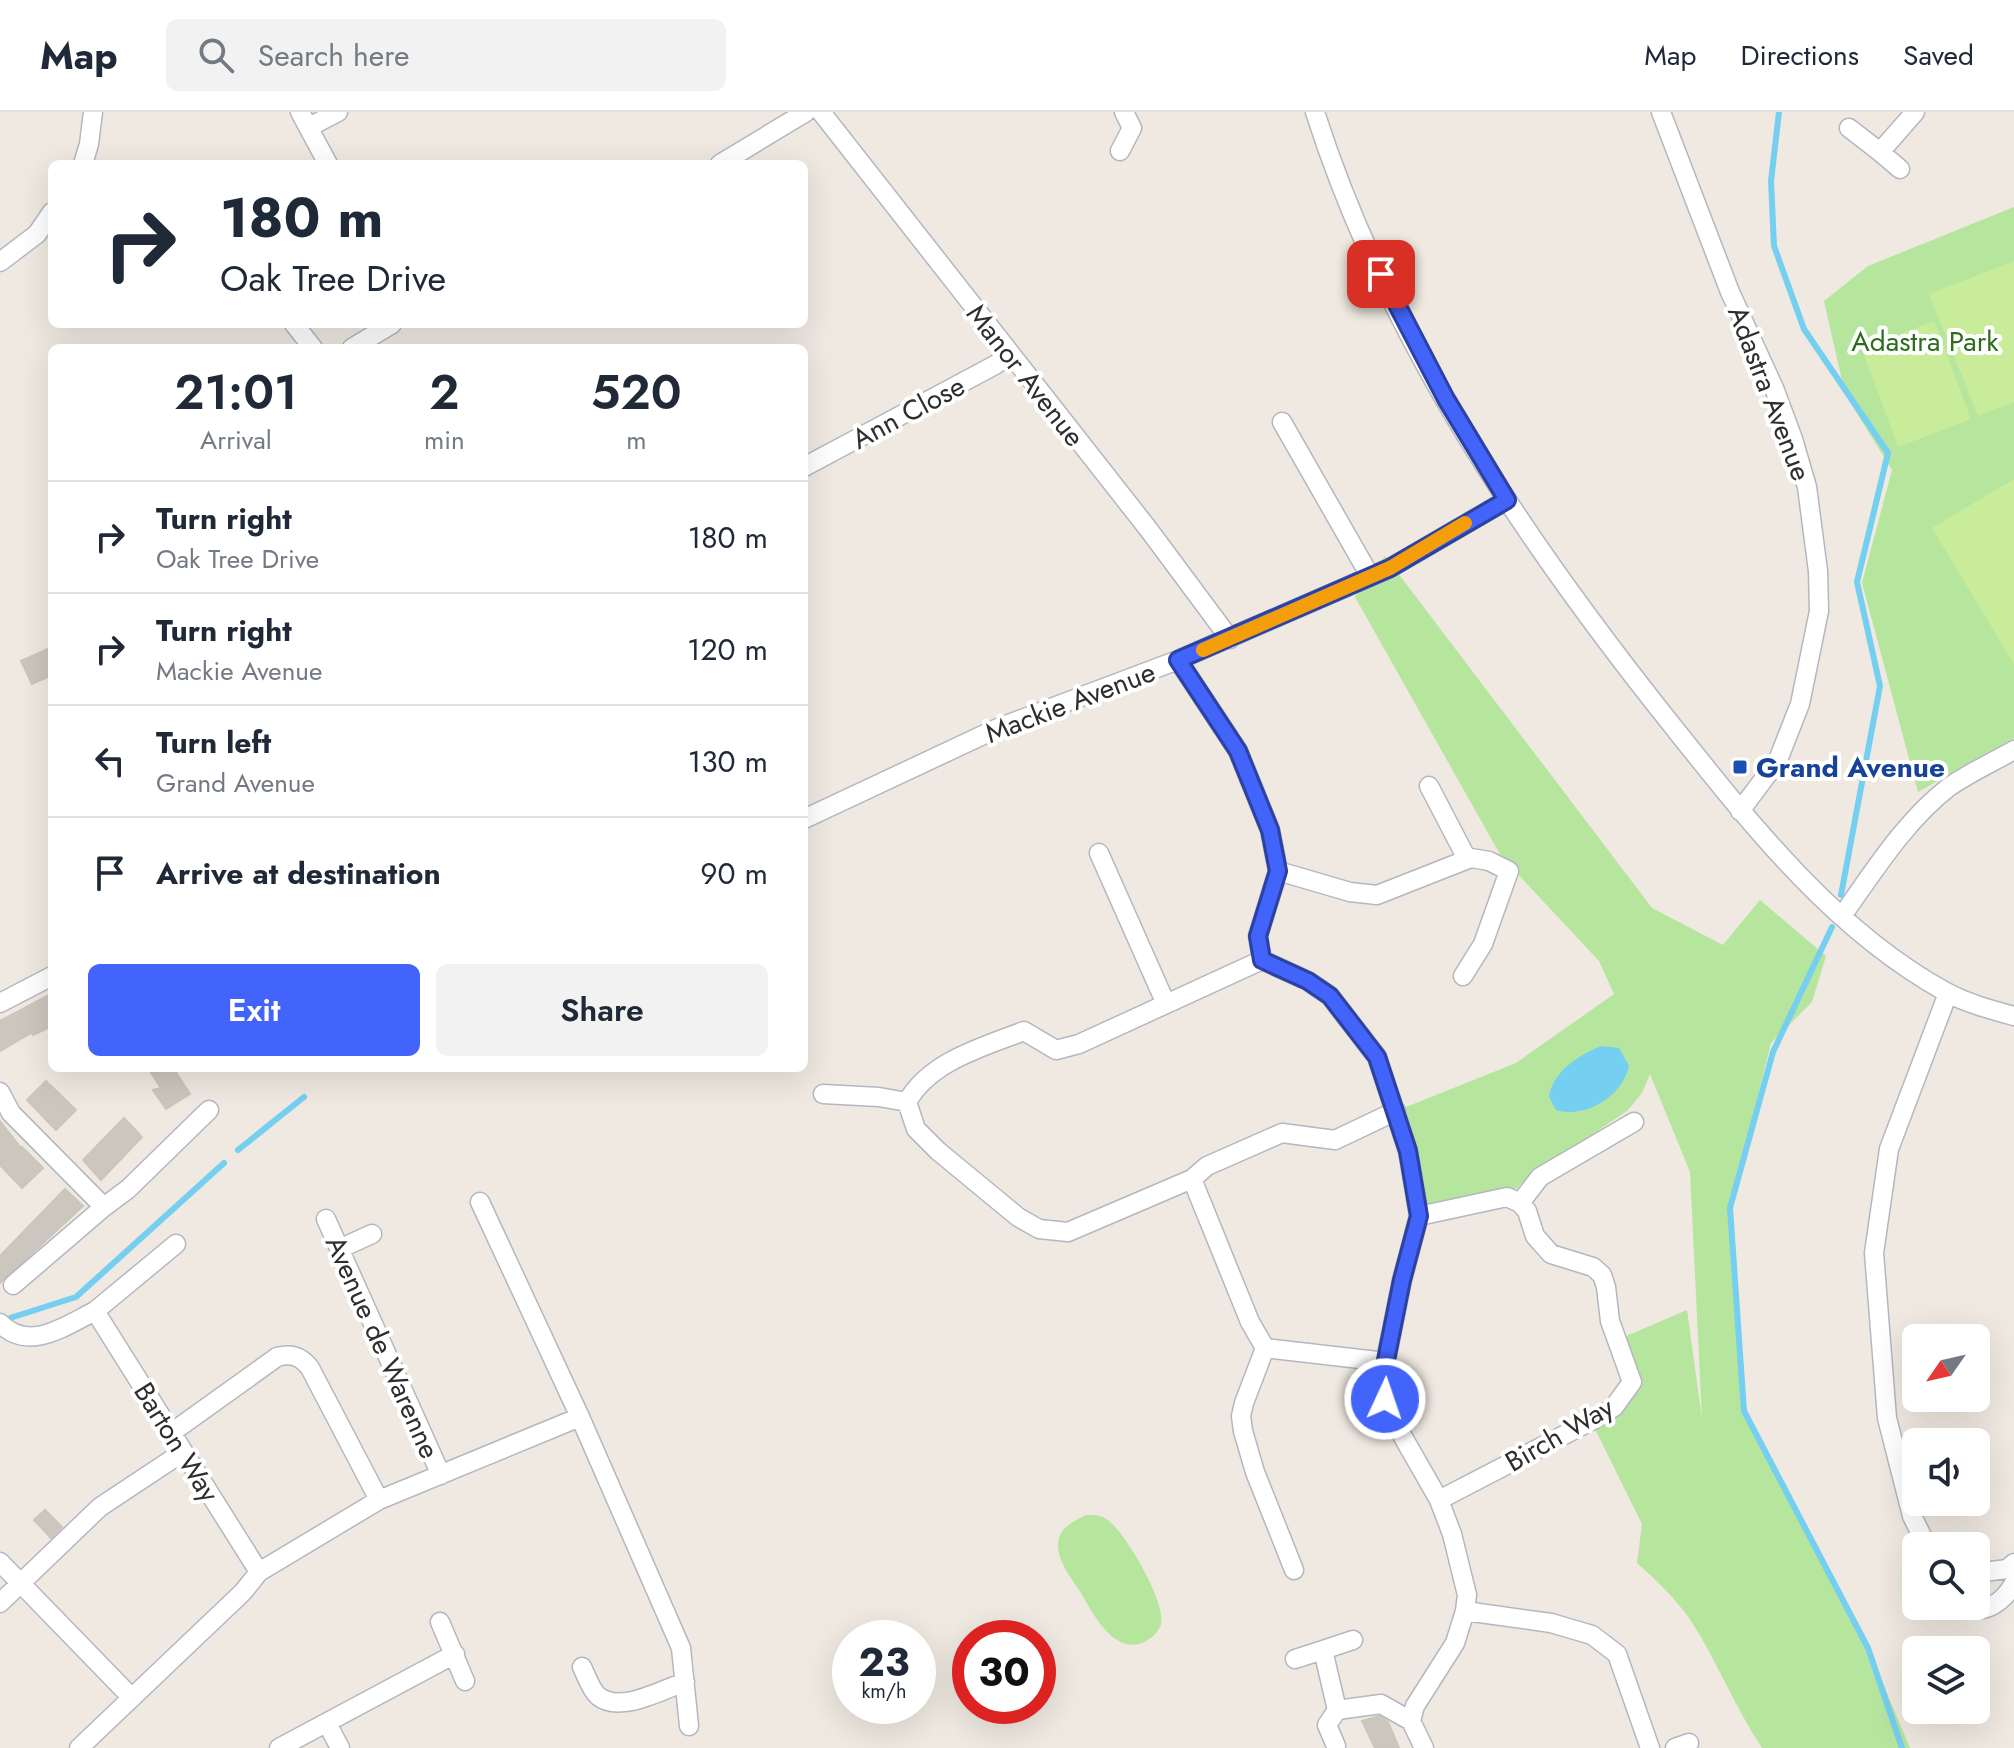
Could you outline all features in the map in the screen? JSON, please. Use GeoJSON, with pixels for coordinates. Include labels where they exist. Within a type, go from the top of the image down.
{"type":"FeatureCollection","features":[{"type":"Feature","properties":{"kind":"street"},"geometry":{"type":"LineString","coordinates":[[84,160],[93,112]]}},
{"type":"Feature","properties":{"kind":"street"},"geometry":{"type":"LineString","coordinates":[[326,160],[305,119],[338,112]]}},
{"type":"Feature","properties":{"kind":"street"},"geometry":{"type":"LineString","coordinates":[[727,160],[806,112]]}},
{"type":"Feature","properties":{"kind":"street","name":"Manor Avenue"},"geometry":{"type":"LineString","coordinates":[[821,112],[1149,530],[1230,639]]}},
{"type":"Feature","properties":{"kind":"street"},"geometry":{"type":"LineString","coordinates":[[1120,151],[1132,128],[1124,112]]}},
{"type":"Feature","properties":{"kind":"street"},"geometry":{"type":"LineString","coordinates":[[1315,112],[1360,231],[1446,399],[1507,500],[1601,637],[1740,811],[1842,916],[1889,955],[1948,993],[2014,1016]]}},
{"type":"Feature","properties":{"kind":"street","name":"Adastra Avenue"},"geometry":{"type":"LineString","coordinates":[[1661,112],[1730,292],[1774,388],[1793,439],[1807,487],[1818,571],[1819,611],[1800,704],[1778,760],[1740,811]]}},
{"type":"Feature","properties":{"kind":"street"},"geometry":{"type":"LineString","coordinates":[[1880,152],[1915,112]]}},
{"type":"Feature","properties":{"kind":"street"},"geometry":{"type":"LineString","coordinates":[[1849,128],[1900,169]]}},
{"type":"Feature","properties":{"kind":"street"},"geometry":{"type":"LineString","coordinates":[[0,262],[37,234],[48,218]]}},
{"type":"Feature","properties":{"kind":"street"},"geometry":{"type":"LineString","coordinates":[[297,328],[310,344]]}},
{"type":"Feature","properties":{"kind":"street"},"geometry":{"type":"LineString","coordinates":[[359,344],[385,328]]}},
{"type":"Feature","properties":{"kind":"street","name":"Ann Close"},"geometry":{"type":"LineString","coordinates":[[808,465],[995,365],[1010,354]]}},
{"type":"Feature","properties":{"kind":"street"},"geometry":{"type":"LineString","coordinates":[[1282,422],[1370,576]]}},
{"type":"Feature","properties":{"kind":"street","name":"Mackie Avenue"},"geometry":{"type":"LineString","coordinates":[[808,817],[998,728],[1230,639],[1390,568],[1507,500]]}},
{"type":"Feature","properties":{"kind":"street"},"geometry":{"type":"LineString","coordinates":[[1178,660],[1238,751],[1270,830],[1278,871],[1258,936],[1262,960]]}},
{"type":"Feature","properties":{"kind":"street"},"geometry":{"type":"LineString","coordinates":[[1842,916],[1885,855],[1926,807],[1951,786],[2014,750]]}},
{"type":"Feature","properties":{"kind":"street"},"geometry":{"type":"LineString","coordinates":[[1429,786],[1467,859]]}},
{"type":"Feature","properties":{"kind":"street"},"geometry":{"type":"LineString","coordinates":[[1099,853],[1166,1004]]}},
{"type":"Feature","properties":{"kind":"street"},"geometry":{"type":"LineString","coordinates":[[1278,871],[1350,892],[1377,895],[1467,859],[1489,861],[1509,871],[1483,944],[1463,976]]}},
{"type":"Feature","properties":{"kind":"street"},"geometry":{"type":"LineString","coordinates":[[907,1102],[930,1074],[981,1047],[1024,1031],[1056,1050],[1111,1031],[1262,960],[1308,981],[1330,996],[1377,1057],[1408,1151],[1419,1216],[1402,1280],[1382,1380],[1385,1399],[1403,1437],[1439,1500],[1463,1571],[1467,1595],[1455,1643],[1415,1706],[1411,1721]]}},
{"type":"Feature","properties":{"kind":"street"},"geometry":{"type":"LineString","coordinates":[[0,1003],[48,978]]}},
{"type":"Feature","properties":{"kind":"street"},"geometry":{"type":"LineString","coordinates":[[1919,1532],[1912,1516],[1887,1418],[1874,1253],[1889,1149],[1948,993]]}},
{"type":"Feature","properties":{"kind":"street"},"geometry":{"type":"LineString","coordinates":[[0,1092],[11,1113],[104,1207]]}},
{"type":"Feature","properties":{"kind":"street"},"geometry":{"type":"LineString","coordinates":[[823,1094],[907,1102]]}},
{"type":"Feature","properties":{"kind":"street"},"geometry":{"type":"LineString","coordinates":[[907,1102],[916,1129],[1018,1217],[1039,1229],[1068,1232],[1192,1179],[1207,1166],[1282,1133],[1335,1140],[1396,1111]]}},
{"type":"Feature","properties":{"kind":"street"},"geometry":{"type":"LineString","coordinates":[[13,1285],[128,1189],[209,1110]]}},
{"type":"Feature","properties":{"kind":"street"},"geometry":{"type":"LineString","coordinates":[[1419,1216],[1507,1197],[1520,1203],[1540,1177],[1634,1122]]}},
{"type":"Feature","properties":{"kind":"street"},"geometry":{"type":"LineString","coordinates":[[1192,1179],[1250,1322],[1265,1348]]}},
{"type":"Feature","properties":{"kind":"street"},"geometry":{"type":"LineString","coordinates":[[480,1202],[580,1417],[681,1648],[689,1726]]}},
{"type":"Feature","properties":{"kind":"street","name":"Birch Way"},"geometry":{"type":"LineString","coordinates":[[1439,1500],[1614,1407],[1632,1382],[1610,1321],[1602,1275],[1593,1267],[1551,1254],[1535,1236],[1527,1211],[1520,1203]]}},
{"type":"Feature","properties":{"kind":"street","name":"Avenue de Warenne"},"geometry":{"type":"LineString","coordinates":[[326,1219],[441,1475]]}},
{"type":"Feature","properties":{"kind":"street"},"geometry":{"type":"LineString","coordinates":[[339,1249],[372,1234]]}},
{"type":"Feature","properties":{"kind":"street"},"geometry":{"type":"LineString","coordinates":[[0,1323],[10,1334],[31,1338],[54,1331],[95,1311],[176,1244]]}},
{"type":"Feature","properties":{"kind":"street","name":"Barton Way"},"geometry":{"type":"LineString","coordinates":[[95,1311],[259,1572]]}},
{"type":"Feature","properties":{"kind":"street"},"geometry":{"type":"LineString","coordinates":[[1265,1348],[1386,1362]]}},
{"type":"Feature","properties":{"kind":"street"},"geometry":{"type":"LineString","coordinates":[[1265,1348],[1241,1416],[1255,1472],[1294,1570]]}},
{"type":"Feature","properties":{"kind":"street"},"geometry":{"type":"LineString","coordinates":[[171,1433],[277,1357],[289,1354],[304,1360],[310,1368],[379,1500]]}},
{"type":"Feature","properties":{"kind":"street","name":"Avenue de Warenne"},"geometry":{"type":"LineString","coordinates":[[79,1748],[243,1592],[259,1572],[379,1500],[580,1417]]}},
{"type":"Feature","properties":{"kind":"street"},"geometry":{"type":"LineString","coordinates":[[0,1603],[100,1507],[183,1452]]}},
{"type":"Feature","properties":{"kind":"street"},"geometry":{"type":"LineString","coordinates":[[0,1562],[132,1698]]}},
{"type":"Feature","properties":{"kind":"street"},"geometry":{"type":"LineString","coordinates":[[1990,1571],[2007,1569],[2014,1563]]}},
{"type":"Feature","properties":{"kind":"street"},"geometry":{"type":"LineString","coordinates":[[1990,1607],[2014,1583]]}},
{"type":"Feature","properties":{"kind":"street"},"geometry":{"type":"LineString","coordinates":[[1465,1611],[1551,1623],[1592,1635],[1617,1654],[1650,1748]]}},
{"type":"Feature","properties":{"kind":"street"},"geometry":{"type":"LineString","coordinates":[[440,1622],[465,1681]]}},
{"type":"Feature","properties":{"kind":"street"},"geometry":{"type":"LineString","coordinates":[[1295,1659],[1353,1640]]}},
{"type":"Feature","properties":{"kind":"street"},"geometry":{"type":"LineString","coordinates":[[1323,1650],[1337,1710],[1327,1725],[1336,1746]]}},
{"type":"Feature","properties":{"kind":"street"},"geometry":{"type":"LineString","coordinates":[[279,1748],[455,1654]]}},
{"type":"Feature","properties":{"kind":"street"},"geometry":{"type":"LineString","coordinates":[[582,1667],[596,1695],[613,1703],[629,1701],[685,1682]]}},
{"type":"Feature","properties":{"kind":"street"},"geometry":{"type":"LineString","coordinates":[[1337,1710],[1381,1704],[1411,1721],[1424,1748]]}},
{"type":"Feature","properties":{"kind":"street"},"geometry":{"type":"LineString","coordinates":[[327,1723],[340,1748]]}},
{"type":"Feature","properties":{"kind":"green space","name":"Adastra Park"},"geometry":{"type":"Polygon","coordinates":[[[2014,207],[2014,738],[1918,792],[1862,583],[1892,470],[1845,394],[1824,301],[1868,266],[2014,207]]]}},
{"type":"Feature","properties":{"kind":"green space"},"geometry":{"type":"Polygon","coordinates":[[[2014,261],[2014,402],[1978,416],[1929,294],[2014,261]]]}},
{"type":"Feature","properties":{"kind":"green space"},"geometry":{"type":"Polygon","coordinates":[[[1934,321],[1971,419],[1898,447],[1862,349],[1934,321]]]}},
{"type":"Feature","properties":{"kind":"green space"},"geometry":{"type":"Polygon","coordinates":[[[2014,479],[2014,664],[1932,528],[2014,479]]]}},
{"type":"Feature","properties":{"kind":"green space"},"geometry":{"type":"Polygon","coordinates":[[[1385,556],[1652,908],[1723,945],[1760,900],[1826,956],[1812,1002],[1771,1043],[1730,1208],[1744,1411],[1868,1648],[1910,1748],[1762,1748],[1689,1618],[1637,1563],[1642,1524],[1591,1421],[1624,1395],[1617,1340],[1687,1310],[1702,1419],[1690,1172],[1650,1074],[1642,1093],[1628,1110],[1544,1163],[1507,1197],[1419,1216],[1396,1111],[1516,1063],[1614,994],[1599,961],[1501,856],[1355,597],[1385,556]]]}},
{"type":"Feature","properties":{"kind":"green space"},"geometry":{"type":"Polygon","coordinates":[[[1086,1515],[1096,1515],[1109,1521],[1126,1540],[1153,1589],[1159,1604],[1160,1627],[1142,1643],[1132,1645],[1122,1642],[1105,1629],[1062,1563],[1058,1550],[1061,1533],[1086,1515]]]}},
{"type":"Feature","properties":{"kind":"water"},"geometry":{"type":"Polygon","coordinates":[[[1601,1046],[1619,1048],[1629,1066],[1619,1087],[1601,1103],[1590,1108],[1567,1112],[1556,1110],[1549,1097],[1555,1080],[1584,1054],[1601,1046]]]}},
{"type":"Feature","properties":{"kind":"building"},"geometry":{"type":"Polygon","coordinates":[[[48,649],[48,677],[32,684],[21,661],[48,649]]]}},
{"type":"Feature","properties":{"kind":"building"},"geometry":{"type":"Polygon","coordinates":[[[48,998],[48,1028],[33,1035],[31,1033],[0,1051],[0,1021],[48,998]]]}},
{"type":"Feature","properties":{"kind":"building"},"geometry":{"type":"Polygon","coordinates":[[[151,1072],[176,1072],[190,1094],[166,1109],[153,1090],[161,1088],[151,1072]]]}},
{"type":"Feature","properties":{"kind":"building"},"geometry":{"type":"Polygon","coordinates":[[[46,1081],[76,1110],[56,1130],[27,1100],[46,1081]]]}},
{"type":"Feature","properties":{"kind":"building"},"geometry":{"type":"Polygon","coordinates":[[[124,1118],[142,1137],[101,1180],[83,1160],[124,1118]]]}},
{"type":"Feature","properties":{"kind":"building"},"geometry":{"type":"Polygon","coordinates":[[[0,1121],[21,1148],[43,1168],[22,1188],[0,1165],[0,1121]]]}},
{"type":"Feature","properties":{"kind":"building"},"geometry":{"type":"Polygon","coordinates":[[[65,1189],[83,1206],[0,1283],[0,1256],[65,1189]]]}},
{"type":"Feature","properties":{"kind":"building"},"geometry":{"type":"Polygon","coordinates":[[[45,1510],[62,1527],[51,1538],[34,1520],[45,1510]]]}},
{"type":"Feature","properties":{"kind":"building"},"geometry":{"type":"Polygon","coordinates":[[[1379,1716],[1388,1722],[1399,1748],[1375,1748],[1362,1721],[1379,1716]]]}},
{"type":"Feature","properties":{"kind":"waterway"},"geometry":{"type":"LineString","coordinates":[[1779,112],[1771,181],[1774,246],[1804,329],[1888,453],[1857,582],[1880,686],[1841,895]]}},
{"type":"Feature","properties":{"kind":"waterway"},"geometry":{"type":"LineString","coordinates":[[1832,927],[1773,1052],[1730,1208],[1744,1411],[1868,1648],[1902,1748]]}},
{"type":"Feature","properties":{"kind":"waterway"},"geometry":{"type":"LineString","coordinates":[[238,1150],[304,1097]]}},
{"type":"Feature","properties":{"kind":"waterway"},"geometry":{"type":"LineString","coordinates":[[10,1318],[76,1297],[224,1163]]}},
{"type":"Feature","properties":{"kind":"slow traffic"},"geometry":{"type":"LineString","coordinates":[[1203,650],[1390,568],[1465,523]]}},
{"type":"Feature","properties":{"kind":"place","name":"Grand Avenue"},"geometry":{"type":"Point","coordinates":[1740,767]}},
{"type":"Feature","properties":{"kind":"route"},"geometry":{"type":"LineString","coordinates":[[1381,274],[1446,399],[1507,500],[1390,568],[1178,660],[1238,751],[1270,830],[1278,871],[1258,936],[1262,960],[1308,981],[1330,996],[1377,1057],[1408,1151],[1419,1216],[1402,1280],[1382,1380],[1385,1399]]}}]}
